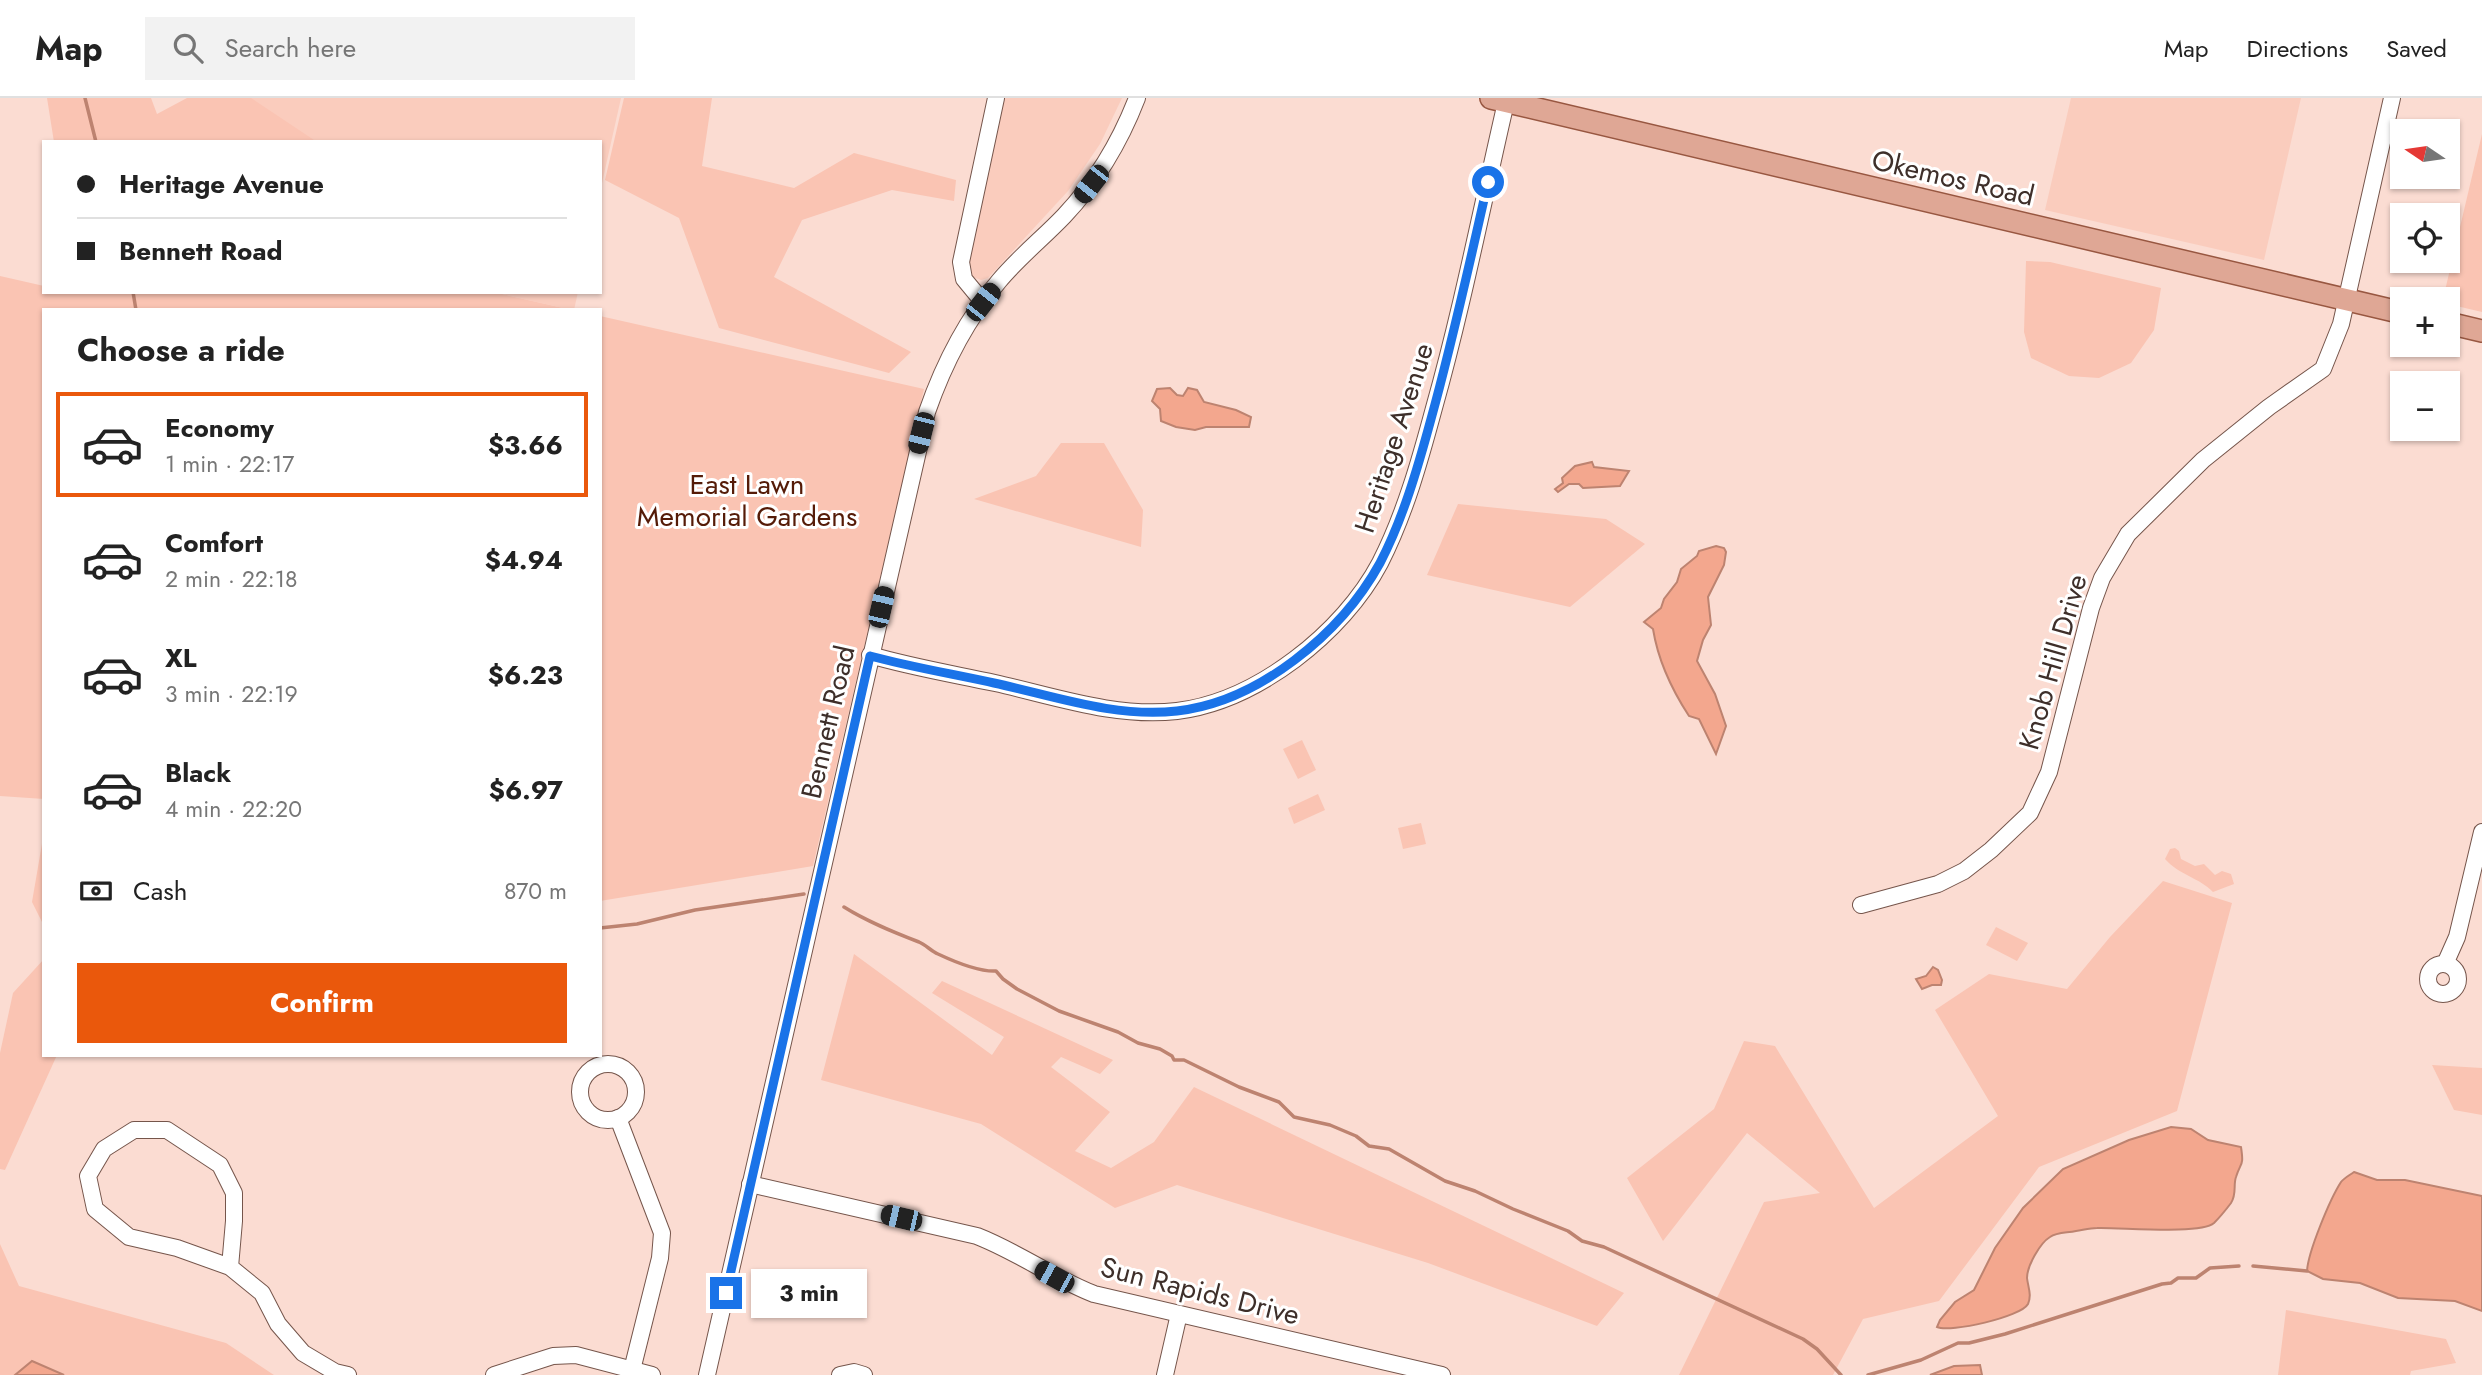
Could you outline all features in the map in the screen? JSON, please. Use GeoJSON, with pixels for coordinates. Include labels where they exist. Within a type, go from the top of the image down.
{"type":"FeatureCollection","features":[{"type":"Feature","properties":{"kind":"main road","name":"Okemos Road"},"geometry":{"type":"LineString","coordinates":[[1501,99],[2390,310]]}},
{"type":"Feature","properties":{"kind":"main road"},"geometry":{"type":"LineString","coordinates":[[2460,326],[2482,331]]}},
{"type":"Feature","properties":{"kind":"street"},"geometry":{"type":"LineString","coordinates":[[983,302],[964,279],[961,262],[996,98]]}},
{"type":"Feature","properties":{"kind":"street","name":"Bennett Road"},"geometry":{"type":"LineString","coordinates":[[707,1375],[927,412],[950,354],[983,302],[1012,266],[1063,217],[1091,184],[1119,140],[1137,98]]}},
{"type":"Feature","properties":{"kind":"street","name":"Knob Hill Drive"},"geometry":{"type":"LineString","coordinates":[[1861,905],[1938,884],[1964,871],[1992,850],[2030,813],[2049,772],[2091,608],[2114,554],[2137,523],[2203,460],[2269,407],[2323,369],[2341,324],[2392,98]]}},
{"type":"Feature","properties":{"kind":"street","name":"Heritage Avenue"},"geometry":{"type":"LineString","coordinates":[[870,656],[1089,706],[1135,711],[1178,711],[1230,696],[1264,681],[1297,659],[1356,601],[1380,562],[1398,520],[1419,462],[1453,341],[1501,99]]}},
{"type":"Feature","properties":{"kind":"street"},"geometry":{"type":"LineString","coordinates":[[2445,964],[2457,937],[2482,832]]}},
{"type":"Feature","properties":{"kind":"street"},"geometry":{"type":"LineString","coordinates":[[618,1118],[662,1233],[660,1258],[632,1370]]}},
{"type":"Feature","properties":{"kind":"street"},"geometry":{"type":"LineString","coordinates":[[230,1266],[234,1192],[220,1166],[167,1130],[134,1130],[104,1149],[88,1176],[96,1209],[129,1237],[177,1248],[230,1266],[261,1293],[278,1324],[303,1353],[335,1372],[348,1375]]}},
{"type":"Feature","properties":{"kind":"street","name":"Sun Rapids Drive"},"geometry":{"type":"LineString","coordinates":[[750,1184],[977,1236],[1000,1245],[1074,1286],[1094,1294],[1442,1375]]}},
{"type":"Feature","properties":{"kind":"street"},"geometry":{"type":"LineString","coordinates":[[1165,1375],[1179,1314]]}},
{"type":"Feature","properties":{"kind":"street"},"geometry":{"type":"LineString","coordinates":[[494,1375],[553,1356],[576,1355],[652,1375]]}},
{"type":"Feature","properties":{"kind":"street"},"geometry":{"type":"LineString","coordinates":[[840,1375],[854,1372],[864,1375]]}},
{"type":"Feature","properties":{"kind":"shaded area"},"geometry":{"type":"Polygon","coordinates":[[[229,98],[621,98],[602,183],[602,140],[219,140],[229,98]]]}},
{"type":"Feature","properties":{"kind":"shaded area"},"geometry":{"type":"Polygon","coordinates":[[[1003,98],[1122,98],[1100,144],[1068,191],[988,278],[981,280],[968,271],[969,256],[1003,98]]]}},
{"type":"Feature","properties":{"kind":"shaded area"},"geometry":{"type":"Polygon","coordinates":[[[2071,98],[2301,98],[2264,260],[2045,210],[2071,98]]]}},
{"type":"Feature","properties":{"kind":"shaded area"},"geometry":{"type":"Polygon","coordinates":[[[502,294],[578,294],[574,308],[563,308],[502,294]]]}},
{"type":"Feature","properties":{"kind":"shaded area"},"geometry":{"type":"Polygon","coordinates":[[[1170,388],[1177,395],[1183,396],[1188,388],[1197,390],[1204,402],[1236,410],[1251,417],[1249,427],[1206,427],[1195,430],[1161,421],[1160,409],[1152,401],[1157,389],[1170,388]]]}},
{"type":"Feature","properties":{"kind":"shaded area"},"geometry":{"type":"Polygon","coordinates":[[[1592,462],[1594,467],[1629,471],[1620,486],[1583,488],[1579,484],[1569,484],[1558,492],[1555,489],[1575,466],[1592,462]]]}},
{"type":"Feature","properties":{"kind":"shaded area"},"geometry":{"type":"Polygon","coordinates":[[[1716,546],[1724,548],[1726,552],[1724,565],[1708,597],[1711,625],[1697,661],[1715,694],[1726,726],[1716,754],[1699,719],[1689,716],[1677,696],[1662,663],[1653,629],[1644,622],[1661,608],[1664,599],[1677,582],[1681,569],[1697,556],[1699,551],[1716,546]]]}},
{"type":"Feature","properties":{"kind":"shaded area"},"geometry":{"type":"Polygon","coordinates":[[[1933,967],[1938,970],[1941,985],[1922,989],[1916,979],[1926,976],[1933,967]]]}},
{"type":"Feature","properties":{"kind":"shaded area"},"geometry":{"type":"Polygon","coordinates":[[[2171,1127],[2191,1129],[2208,1140],[2241,1147],[2242,1161],[2235,1180],[2233,1200],[2214,1223],[2193,1229],[2094,1228],[2056,1234],[2042,1244],[2032,1261],[2027,1278],[2029,1301],[2023,1309],[1985,1323],[1956,1328],[1937,1327],[1955,1302],[1974,1290],[1995,1248],[2023,1208],[2063,1169],[2129,1140],[2171,1127]]]}},
{"type":"Feature","properties":{"kind":"shaded area"},"geometry":{"type":"Polygon","coordinates":[[[2354,1172],[2377,1180],[2405,1180],[2482,1196],[2482,1311],[2455,1301],[2398,1298],[2360,1283],[2323,1279],[2307,1271],[2315,1239],[2331,1200],[2341,1182],[2354,1172]]]}},
{"type":"Feature","properties":{"kind":"shaded area"},"geometry":{"type":"Polygon","coordinates":[[[32,1361],[64,1375],[15,1375],[32,1361]]]}},
{"type":"Feature","properties":{"kind":"shaded area"},"geometry":{"type":"Polygon","coordinates":[[[1980,1365],[1982,1375],[1930,1375],[1954,1366],[1980,1365]]]}},
{"type":"Feature","properties":{"kind":"green space"},"geometry":{"type":"Polygon","coordinates":[[[47,98],[151,98],[157,114],[187,98],[251,98],[314,140],[54,140],[47,98]]]}},
{"type":"Feature","properties":{"kind":"green space"},"geometry":{"type":"Polygon","coordinates":[[[624,98],[712,98],[702,166],[794,188],[854,153],[956,180],[954,201],[892,190],[802,220],[774,277],[911,352],[889,373],[719,328],[679,218],[605,180],[624,98]]]}},
{"type":"Feature","properties":{"kind":"green space"},"geometry":{"type":"Polygon","coordinates":[[[2482,134],[2482,312],[2460,307],[2460,287],[2446,287],[2449,273],[2460,273],[2460,227],[2482,134]]]}},
{"type":"Feature","properties":{"kind":"green space"},"geometry":{"type":"Polygon","coordinates":[[[2026,261],[2050,262],[2161,288],[2154,330],[2131,363],[2099,378],[2069,376],[2031,358],[2024,332],[2026,261]]]}},
{"type":"Feature","properties":{"kind":"green space"},"geometry":{"type":"Polygon","coordinates":[[[0,276],[42,286],[42,294],[502,294],[563,308],[42,308],[42,799],[0,796],[0,276]]]}},
{"type":"Feature","properties":{"kind":"green space","name":"East Lawn Memorial Gardens"},"geometry":{"type":"Polygon","coordinates":[[[602,316],[924,389],[813,866],[602,901],[602,316]]]}},
{"type":"Feature","properties":{"kind":"green space"},"geometry":{"type":"Polygon","coordinates":[[[1061,443],[1104,443],[1143,510],[1141,547],[974,499],[1036,476],[1061,443]]]}},
{"type":"Feature","properties":{"kind":"green space"},"geometry":{"type":"Polygon","coordinates":[[[1458,504],[1606,519],[1645,544],[1570,607],[1427,575],[1458,504]]]}},
{"type":"Feature","properties":{"kind":"green space"},"geometry":{"type":"Polygon","coordinates":[[[1302,740],[1316,770],[1298,779],[1283,749],[1302,740]]]}},
{"type":"Feature","properties":{"kind":"green space"},"geometry":{"type":"Polygon","coordinates":[[[1318,794],[1325,810],[1294,824],[1288,808],[1318,794]]]}},
{"type":"Feature","properties":{"kind":"green space"},"geometry":{"type":"Polygon","coordinates":[[[1421,823],[1426,844],[1403,849],[1398,828],[1421,823]]]}},
{"type":"Feature","properties":{"kind":"green space"},"geometry":{"type":"Polygon","coordinates":[[[42,844],[42,922],[32,902],[42,844]]]}},
{"type":"Feature","properties":{"kind":"green space"},"geometry":{"type":"Polygon","coordinates":[[[2175,848],[2181,859],[2195,866],[2204,864],[2215,875],[2222,871],[2231,874],[2234,884],[2213,892],[2165,859],[2170,849],[2175,848]]]}},
{"type":"Feature","properties":{"kind":"green space"},"geometry":{"type":"Polygon","coordinates":[[[2163,881],[2232,903],[2177,1111],[2039,1167],[1939,1301],[1863,1319],[1833,1375],[1679,1375],[1764,1202],[1820,1193],[1747,1133],[1663,1241],[1627,1178],[1714,1109],[1744,1041],[1775,1046],[1874,1208],[1998,1116],[1935,1010],[1989,974],[2067,989],[2110,937],[2163,881]]]}},
{"type":"Feature","properties":{"kind":"green space"},"geometry":{"type":"Polygon","coordinates":[[[1996,927],[2028,943],[2017,961],[1986,945],[1996,927]]]}},
{"type":"Feature","properties":{"kind":"green space"},"geometry":{"type":"Polygon","coordinates":[[[854,954],[992,1055],[1004,1037],[932,993],[942,981],[1113,1060],[1100,1074],[1061,1057],[1051,1067],[1110,1112],[1075,1151],[1111,1168],[1154,1142],[1194,1087],[1624,1293],[1597,1326],[1428,1263],[1177,1185],[1115,1208],[981,1124],[821,1080],[854,954]]]}},
{"type":"Feature","properties":{"kind":"green space"},"geometry":{"type":"Polygon","coordinates":[[[42,961],[42,1057],[56,1057],[5,1170],[0,1169],[0,1053],[13,993],[42,961]]]}},
{"type":"Feature","properties":{"kind":"green space"},"geometry":{"type":"Polygon","coordinates":[[[2432,1065],[2482,1068],[2482,1115],[2454,1110],[2432,1065]]]}},
{"type":"Feature","properties":{"kind":"green space"},"geometry":{"type":"Polygon","coordinates":[[[0,1244],[19,1286],[226,1343],[274,1375],[64,1375],[32,1361],[15,1375],[0,1375],[0,1244]]]}},
{"type":"Feature","properties":{"kind":"green space"},"geometry":{"type":"Polygon","coordinates":[[[2286,1310],[2446,1339],[2456,1363],[2411,1371],[2410,1375],[2278,1375],[2286,1310]]]}},
{"type":"Feature","properties":{"kind":"waterway"},"geometry":{"type":"LineString","coordinates":[[85,98],[96,140]]}},
{"type":"Feature","properties":{"kind":"waterway"},"geometry":{"type":"LineString","coordinates":[[133,294],[136,308]]}},
{"type":"Feature","properties":{"kind":"waterway"},"geometry":{"type":"LineString","coordinates":[[602,928],[637,924],[695,910],[804,894]]}},
{"type":"Feature","properties":{"kind":"waterway"},"geometry":{"type":"LineString","coordinates":[[844,907],[871,922],[919,942],[935,953],[974,968],[996,971],[1017,989],[1059,1011],[1118,1032],[1138,1043],[1160,1049],[1174,1060],[1184,1060],[1239,1087],[1279,1102],[1294,1117],[1330,1125],[1356,1136],[1369,1146],[1389,1149],[1445,1181],[1568,1231],[1582,1241],[1604,1247],[1803,1339],[1817,1349],[1841,1375]]}},
{"type":"Feature","properties":{"kind":"waterway"},"geometry":{"type":"LineString","coordinates":[[1868,1375],[1921,1360],[1958,1343],[2005,1334],[2171,1283],[2178,1278],[2196,1278],[2210,1268],[2239,1266]]}},
{"type":"Feature","properties":{"kind":"waterway"},"geometry":{"type":"LineString","coordinates":[[2253,1266],[2307,1271]]}},
{"type":"Feature","properties":{"kind":"route"},"geometry":{"type":"LineString","coordinates":[[726,1293],[870,656],[1089,706],[1135,711],[1178,711],[1230,696],[1264,681],[1297,659],[1356,601],[1380,562],[1398,520],[1419,462],[1453,341],[1488,182]]}}]}
